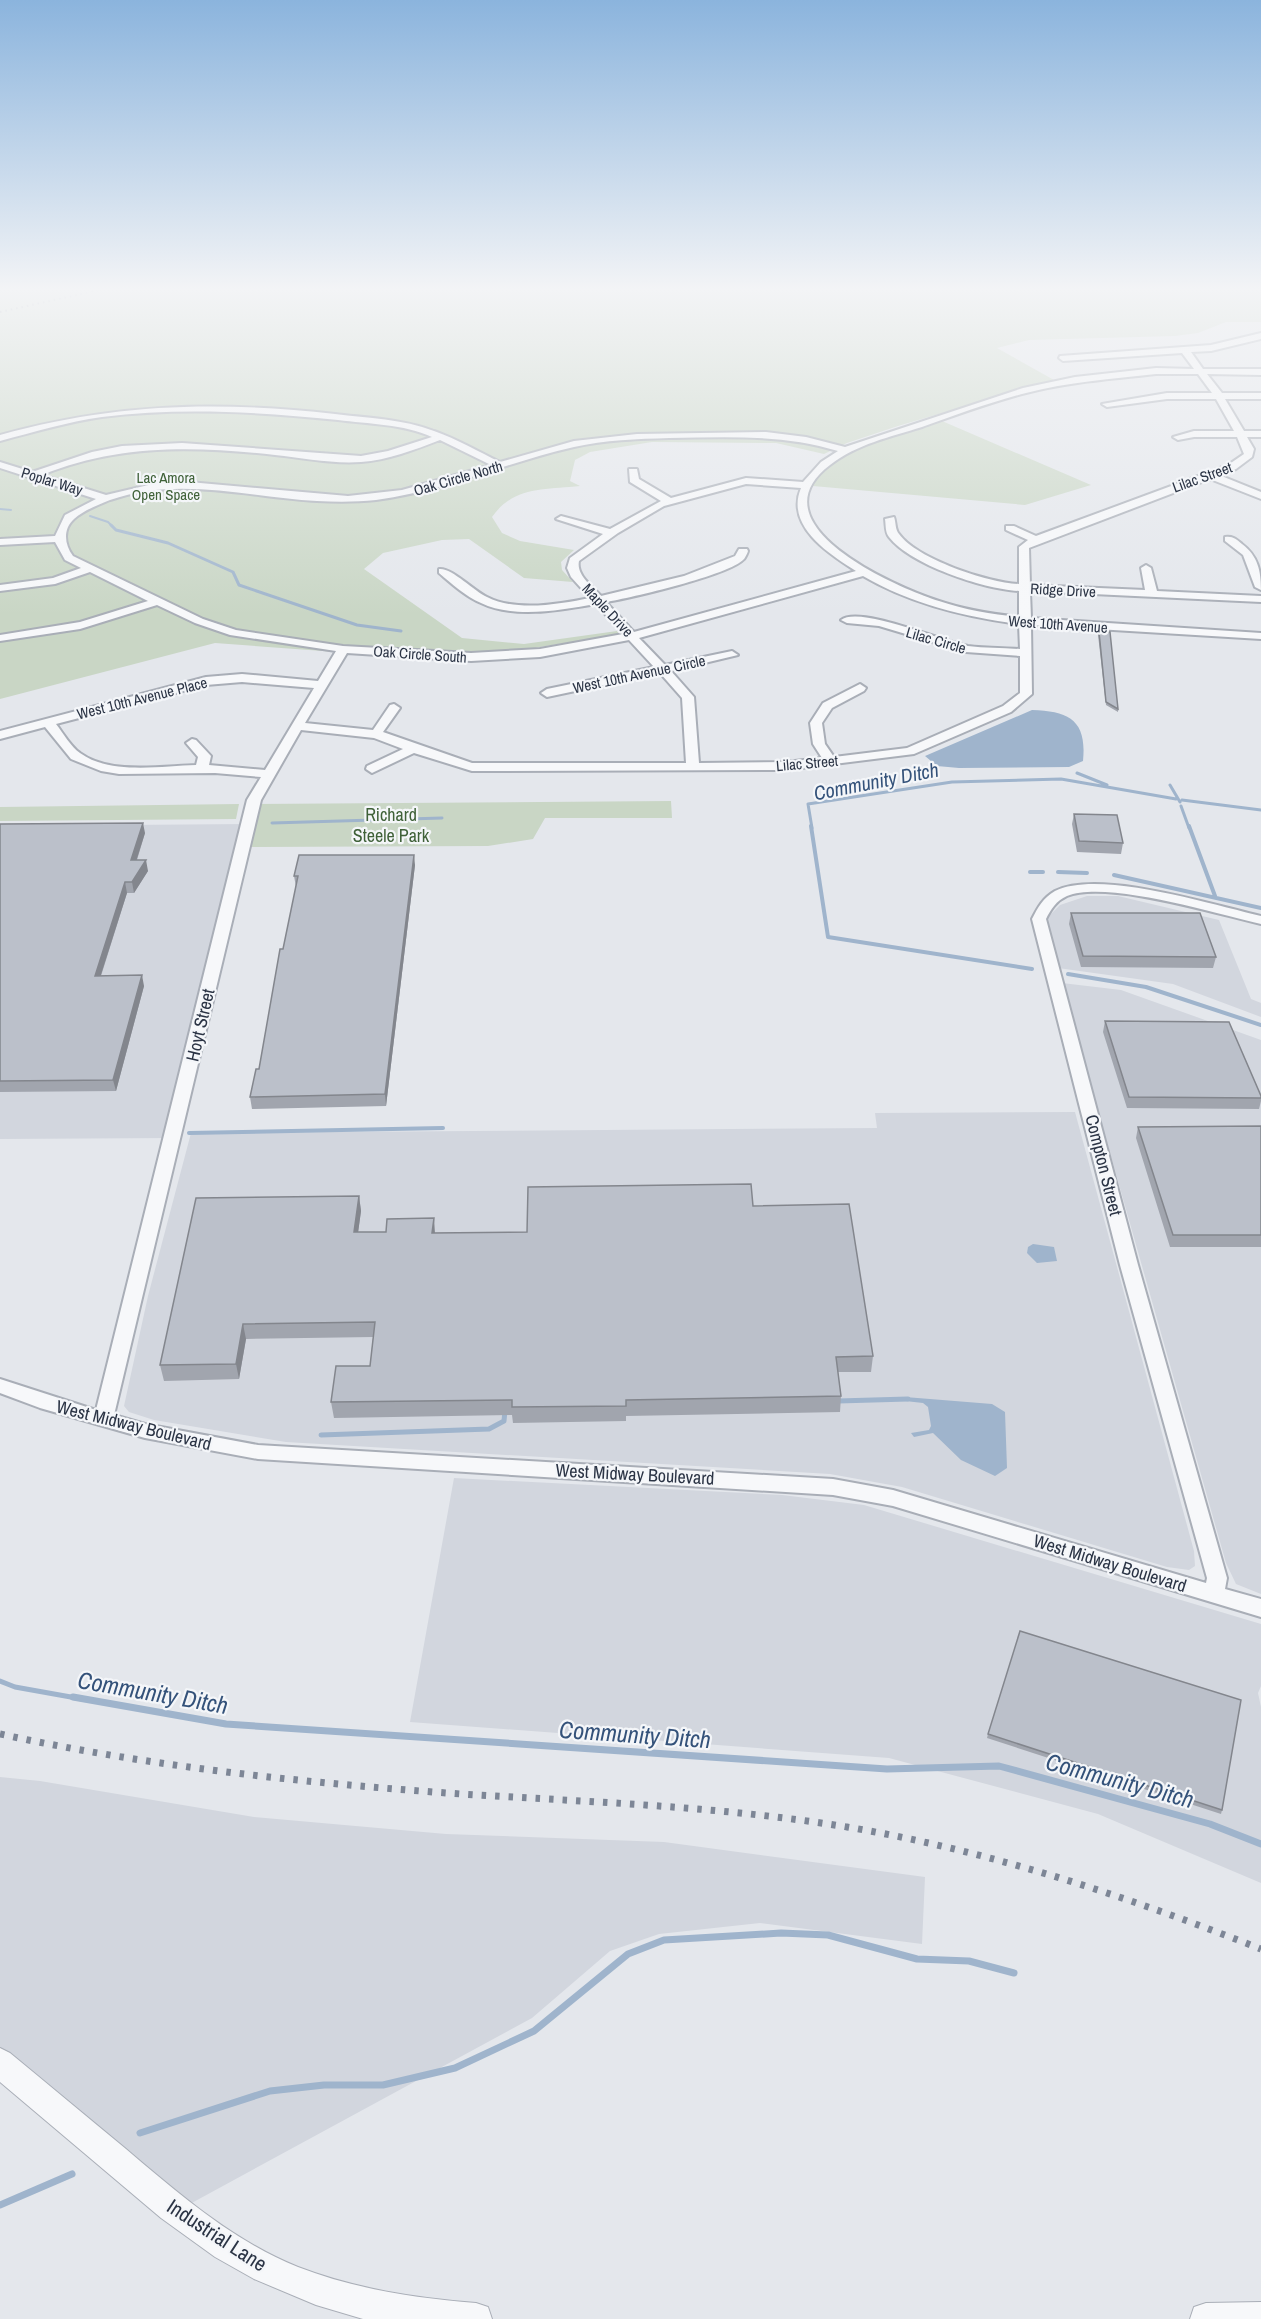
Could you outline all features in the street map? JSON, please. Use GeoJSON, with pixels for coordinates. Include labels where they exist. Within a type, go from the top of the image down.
{"type":"FeatureCollection","features":[{"type":"Feature","properties":{"kind":"street"},"geometry":{"type":"LineString","coordinates":[[806,485],[822,466],[846,450],[873,438],[1003,398]]}},
{"type":"Feature","properties":{"kind":"street"},"geometry":{"type":"LineString","coordinates":[[1107,404],[1150,398]]}},
{"type":"Feature","properties":{"kind":"street","name":"Lilac Street"},"geometry":{"type":"LineString","coordinates":[[297,726],[376,734],[445,760],[480,767],[786,766],[910,751],[1007,709],[1026,694],[1024,622],[1026,589],[1023,548],[1036,540],[1208,474],[1232,467],[1249,455],[1249,449],[1221,398]]}},
{"type":"Feature","properties":{"kind":"street"},"geometry":{"type":"LineString","coordinates":[[0,438],[100,416],[195,408],[248,410],[401,426],[440,437],[500,466]]}},
{"type":"Feature","properties":{"kind":"street","name":"Oak Circle North"},"geometry":{"type":"LineString","coordinates":[[104,498],[146,488],[185,485],[317,499],[369,498],[424,490],[578,443],[639,436],[769,434],[804,438],[846,450]]}},
{"type":"Feature","properties":{"kind":"street"},"geometry":{"type":"LineString","coordinates":[[1178,437],[1194,434],[1261,434]]}},
{"type":"Feature","properties":{"kind":"street"},"geometry":{"type":"LineString","coordinates":[[33,475],[81,457],[142,446],[208,445],[355,459],[384,455],[440,437]]}},
{"type":"Feature","properties":{"kind":"street","name":"Poplar Way"},"geometry":{"type":"LineString","coordinates":[[0,465],[104,498]]}},
{"type":"Feature","properties":{"kind":"street"},"geometry":{"type":"LineString","coordinates":[[742,468],[747,472],[750,481]]}},
{"type":"Feature","properties":{"kind":"street"},"geometry":{"type":"LineString","coordinates":[[633,471],[634,480],[669,501]]}},
{"type":"Feature","properties":{"kind":"street"},"geometry":{"type":"LineString","coordinates":[[1208,474],[1261,496]]}},
{"type":"Feature","properties":{"kind":"street","name":"Maple Drive"},"geometry":{"type":"LineString","coordinates":[[693,767],[688,697],[575,575],[572,565],[579,555],[611,533],[650,509],[669,501],[750,481],[806,485]]}},
{"type":"Feature","properties":{"kind":"street","name":"West 10th Avenue"},"geometry":{"type":"LineString","coordinates":[[806,485],[803,507],[809,525],[833,551],[864,572],[904,594],[935,605],[980,616],[1024,622],[1261,636]]}},
{"type":"Feature","properties":{"kind":"street"},"geometry":{"type":"LineString","coordinates":[[714,489],[724,496]]}},
{"type":"Feature","properties":{"kind":"street"},"geometry":{"type":"LineString","coordinates":[[0,542],[59,539],[69,517],[78,510],[104,498]]}},
{"type":"Feature","properties":{"kind":"street"},"geometry":{"type":"LineString","coordinates":[[561,519],[611,533]]}},
{"type":"Feature","properties":{"kind":"street","name":"Ridge Drive"},"geometry":{"type":"LineString","coordinates":[[890,519],[892,534],[896,539],[940,566],[980,581],[1026,589],[1261,599]]}},
{"type":"Feature","properties":{"kind":"street"},"geometry":{"type":"LineString","coordinates":[[1010,528],[1036,540]]}},
{"type":"Feature","properties":{"kind":"street","name":"Oak Circle South"},"geometry":{"type":"LineString","coordinates":[[59,539],[61,549],[69,558],[89,569],[215,627],[234,633],[343,649],[441,656],[501,657],[540,653],[632,636],[864,572]]}},
{"type":"Feature","properties":{"kind":"street"},"geometry":{"type":"LineString","coordinates":[[1229,539],[1248,554],[1261,587]]}},
{"type":"Feature","properties":{"kind":"street"},"geometry":{"type":"LineString","coordinates":[[443,571],[477,596],[509,607],[547,608],[695,578],[740,558],[743,551]]}},
{"type":"Feature","properties":{"kind":"street"},"geometry":{"type":"LineString","coordinates":[[1146,568],[1152,595]]}},
{"type":"Feature","properties":{"kind":"street"},"geometry":{"type":"LineString","coordinates":[[0,588],[48,583],[89,569]]}},
{"type":"Feature","properties":{"kind":"street"},"geometry":{"type":"LineString","coordinates":[[0,638],[79,627],[115,618],[158,601]]}},
{"type":"Feature","properties":{"kind":"street","name":"Lilac Circle"},"geometry":{"type":"LineString","coordinates":[[848,620],[880,623],[966,649],[1026,654]]}},
{"type":"Feature","properties":{"kind":"street","name":"Hoyt Street"},"geometry":{"type":"LineString","coordinates":[[103,1420],[254,800],[343,649]]}},
{"type":"Feature","properties":{"kind":"street","name":"West 10th Avenue Circle"},"geometry":{"type":"LineString","coordinates":[[547,693],[732,655]]}},
{"type":"Feature","properties":{"kind":"street","name":"West 10th Avenue Place"},"geometry":{"type":"LineString","coordinates":[[0,735],[218,679],[321,685]]}},
{"type":"Feature","properties":{"kind":"street"},"geometry":{"type":"LineString","coordinates":[[830,761],[819,744],[816,723],[827,706],[860,688]]}},
{"type":"Feature","properties":{"kind":"street"},"geometry":{"type":"LineString","coordinates":[[376,734],[394,708]]}},
{"type":"Feature","properties":{"kind":"street"},"geometry":{"type":"LineString","coordinates":[[48,722],[75,756],[95,766],[119,770],[201,769],[268,774]]}},
{"type":"Feature","properties":{"kind":"street"},"geometry":{"type":"LineString","coordinates":[[192,743],[204,756],[201,769]]}},
{"type":"Feature","properties":{"kind":"street"},"geometry":{"type":"LineString","coordinates":[[372,769],[414,748]]}},
{"type":"Feature","properties":{"kind":"street","name":"Compton Street"},"geometry":{"type":"LineString","coordinates":[[1214,1594],[1216,1578],[1129,1265],[1094,1123],[1052,972],[1040,915],[1045,905],[1067,892],[1107,888],[1261,920]]}},
{"type":"Feature","properties":{"kind":"street","name":"West Midway Boulevard"},"geometry":{"type":"LineString","coordinates":[[0,1386],[103,1420],[197,1442],[282,1454],[833,1487],[893,1498],[1261,1608]]}},
{"type":"Feature","properties":{"kind":"street","name":"Industrial Lane"},"geometry":{"type":"LineString","coordinates":[[0,2063],[160,2198],[210,2236],[264,2268],[342,2298],[394,2311],[476,2319]]}},
{"type":"Feature","properties":{"kind":"street"},"geometry":{"type":"LineString","coordinates":[[1206,2319],[1261,2318]]}},
{"type":"Feature","properties":{"kind":"shaded area"},"geometry":{"type":"Polygon","coordinates":[[[248,824],[173,1138],[0,1139],[0,826],[248,824]]]}},
{"type":"Feature","properties":{"kind":"shaded area"},"geometry":{"type":"Polygon","coordinates":[[[1087,896],[1118,896],[1219,920],[1251,999],[1261,1003],[1261,1017],[1173,984],[1058,968],[1046,919],[1060,905],[1087,896]]]}},
{"type":"Feature","properties":{"kind":"shaded area"},"geometry":{"type":"Polygon","coordinates":[[[1062,983],[1121,990],[1261,1040],[1261,1594],[1236,1584],[1226,1563],[1062,983]]]}},
{"type":"Feature","properties":{"kind":"shaded area"},"geometry":{"type":"Polygon","coordinates":[[[1075,1112],[1194,1551],[1195,1566],[1189,1570],[1167,1567],[902,1487],[830,1474],[286,1442],[154,1420],[129,1412],[124,1406],[148,1296],[191,1133],[877,1128],[875,1113],[1075,1112]]]}},
{"type":"Feature","properties":{"kind":"shaded area"},"geometry":{"type":"Polygon","coordinates":[[[454,1478],[782,1495],[864,1505],[1261,1624],[1261,1686],[1258,1693],[1261,1707],[1261,1883],[1098,1814],[889,1758],[410,1722],[454,1478]]]}},
{"type":"Feature","properties":{"kind":"shaded area"},"geometry":{"type":"Polygon","coordinates":[[[0,1777],[40,1781],[254,1817],[446,1834],[664,1842],[925,1877],[922,1944],[760,1923],[659,1934],[610,1951],[532,2018],[188,2205],[0,2049],[0,1777]]]}},
{"type":"Feature","properties":{"kind":"green space","name":"Lac Amora Open Space"},"geometry":{"type":"Polygon","coordinates":[[[0,398],[992,398],[898,426],[847,443],[824,454],[776,443],[652,442],[590,452],[575,460],[570,481],[580,486],[531,491],[510,500],[492,517],[502,533],[520,541],[574,550],[561,562],[562,570],[573,582],[524,578],[469,539],[442,540],[383,553],[364,569],[462,638],[524,644],[617,631],[619,634],[503,653],[428,651],[368,646],[364,654],[215,643],[0,699],[0,398]]]}},
{"type":"Feature","properties":{"kind":"green space"},"geometry":{"type":"Polygon","coordinates":[[[942,421],[1091,485],[1025,505],[813,486],[821,472],[851,451],[889,436],[942,421]]]}},
{"type":"Feature","properties":{"kind":"green space","name":"Richard Steele Park"},"geometry":{"type":"Polygon","coordinates":[[[671,801],[672,818],[545,818],[533,839],[488,846],[243,847],[254,804],[671,801]]]}},
{"type":"Feature","properties":{"kind":"green space"},"geometry":{"type":"Polygon","coordinates":[[[239,804],[236,819],[0,821],[0,807],[239,804]]]}},
{"type":"Feature","properties":{"kind":"water"},"geometry":{"type":"Polygon","coordinates":[[[1032,710],[1057,713],[1073,721],[1082,736],[1083,761],[1069,767],[959,768],[937,766],[925,756],[1032,710]]]}},
{"type":"Feature","properties":{"kind":"water"},"geometry":{"type":"Polygon","coordinates":[[[1033,1244],[1054,1247],[1057,1261],[1037,1263],[1027,1253],[1028,1247],[1033,1244]]]}},
{"type":"Feature","properties":{"kind":"water"},"geometry":{"type":"Polygon","coordinates":[[[905,1397],[992,1404],[1005,1412],[1007,1468],[995,1476],[961,1460],[933,1433],[914,1437],[911,1433],[929,1430],[931,1426],[928,1407],[923,1403],[905,1401],[905,1397]]]}},
{"type":"Feature","properties":{"kind":"building"},"geometry":{"type":"Polygon","coordinates":[[[1099,632],[1110,632],[1118,709],[1106,702],[1099,632]]]}},
{"type":"Feature","properties":{"kind":"building"},"geometry":{"type":"Polygon","coordinates":[[[1074,814],[1117,815],[1123,843],[1079,841],[1074,814]]]}},
{"type":"Feature","properties":{"kind":"building"},"geometry":{"type":"Polygon","coordinates":[[[143,823],[131,860],[146,860],[132,882],[125,882],[95,976],[142,975],[113,1080],[0,1081],[0,824],[143,823]]]}},
{"type":"Feature","properties":{"kind":"building"},"geometry":{"type":"Polygon","coordinates":[[[299,855],[414,855],[385,1094],[250,1097],[256,1069],[259,1069],[280,949],[283,949],[298,876],[294,876],[299,855]]]}},
{"type":"Feature","properties":{"kind":"building"},"geometry":{"type":"Polygon","coordinates":[[[1071,913],[1200,913],[1216,957],[1083,956],[1071,913]]]}},
{"type":"Feature","properties":{"kind":"building"},"geometry":{"type":"Polygon","coordinates":[[[1105,1021],[1229,1022],[1261,1098],[1129,1097],[1105,1021]]]}},
{"type":"Feature","properties":{"kind":"building"},"geometry":{"type":"Polygon","coordinates":[[[1261,1126],[1261,1235],[1173,1235],[1138,1127],[1261,1126]]]}},
{"type":"Feature","properties":{"kind":"building"},"geometry":{"type":"Polygon","coordinates":[[[751,1184],[753,1206],[849,1204],[873,1356],[836,1357],[841,1396],[626,1400],[626,1406],[512,1407],[512,1400],[331,1402],[336,1366],[370,1366],[375,1322],[243,1324],[236,1364],[160,1365],[196,1198],[359,1196],[354,1232],[386,1232],[387,1219],[434,1218],[432,1233],[527,1232],[528,1187],[751,1184]]]}},
{"type":"Feature","properties":{"kind":"building"},"geometry":{"type":"Polygon","coordinates":[[[1020,1631],[1241,1700],[1222,1810],[988,1734],[1020,1631]]]}},
{"type":"Feature","properties":{"kind":"waterway"},"geometry":{"type":"LineString","coordinates":[[0,509],[11,510]]}},
{"type":"Feature","properties":{"kind":"waterway"},"geometry":{"type":"LineString","coordinates":[[90,516],[108,522],[116,530],[168,543],[233,572],[239,585],[357,625],[401,631]]}},
{"type":"Feature","properties":{"kind":"waterway"},"geometry":{"type":"LineString","coordinates":[[1077,773],[1107,785]]}},
{"type":"Feature","properties":{"kind":"waterway","name":"Community Ditch"},"geometry":{"type":"LineString","coordinates":[[812,828],[808,804],[952,782],[1061,779],[1176,799]]}},
{"type":"Feature","properties":{"kind":"waterway"},"geometry":{"type":"LineString","coordinates":[[1170,785],[1180,802]]}},
{"type":"Feature","properties":{"kind":"waterway","name":"Community Ditch"},"geometry":{"type":"LineString","coordinates":[[1182,800],[1261,810]]}},
{"type":"Feature","properties":{"kind":"waterway"},"geometry":{"type":"LineString","coordinates":[[1181,806],[1189,828]]}},
{"type":"Feature","properties":{"kind":"waterway"},"geometry":{"type":"LineString","coordinates":[[272,823],[442,818]]}},
{"type":"Feature","properties":{"kind":"waterway","name":"Community Ditch"},"geometry":{"type":"LineString","coordinates":[[811,826],[828,937],[1032,969]]}},
{"type":"Feature","properties":{"kind":"waterway"},"geometry":{"type":"LineString","coordinates":[[1189,826],[1215,896]]}},
{"type":"Feature","properties":{"kind":"waterway"},"geometry":{"type":"LineString","coordinates":[[1030,872],[1043,872]]}},
{"type":"Feature","properties":{"kind":"waterway"},"geometry":{"type":"LineString","coordinates":[[1058,872],[1087,873]]}},
{"type":"Feature","properties":{"kind":"waterway"},"geometry":{"type":"LineString","coordinates":[[1114,875],[1261,908]]}},
{"type":"Feature","properties":{"kind":"waterway","name":"Community Ditch"},"geometry":{"type":"LineString","coordinates":[[1068,974],[1146,987],[1261,1025]]}},
{"type":"Feature","properties":{"kind":"waterway"},"geometry":{"type":"LineString","coordinates":[[189,1133],[443,1128]]}},
{"type":"Feature","properties":{"kind":"waterway"},"geometry":{"type":"LineString","coordinates":[[838,1401],[908,1399]]}},
{"type":"Feature","properties":{"kind":"waterway"},"geometry":{"type":"LineString","coordinates":[[321,1435],[489,1429],[504,1421],[505,1410]]}},
{"type":"Feature","properties":{"kind":"waterway","name":"Community Ditch"},"geometry":{"type":"LineString","coordinates":[[0,1681],[15,1687],[82,1699]]}},
{"type":"Feature","properties":{"kind":"waterway","name":"Community Ditch"},"geometry":{"type":"LineString","coordinates":[[73,1697],[226,1724],[887,1769],[999,1766],[1210,1824],[1261,1844]]}},
{"type":"Feature","properties":{"kind":"waterway"},"geometry":{"type":"LineString","coordinates":[[140,2133],[270,2091],[324,2085],[383,2085],[455,2068],[534,2031],[628,1954],[664,1940],[781,1933],[828,1935],[917,1959],[969,1961],[1014,1973]]}},
{"type":"Feature","properties":{"kind":"waterway"},"geometry":{"type":"LineString","coordinates":[[0,2205],[72,2174]]}},
{"type":"Feature","properties":{"kind":"railway"},"geometry":{"type":"LineString","coordinates":[[0,1734],[114,1756],[287,1779],[461,1794],[702,1809],[847,1827],[953,1849],[1057,1877],[1108,1893],[1261,1949]]}}]}
